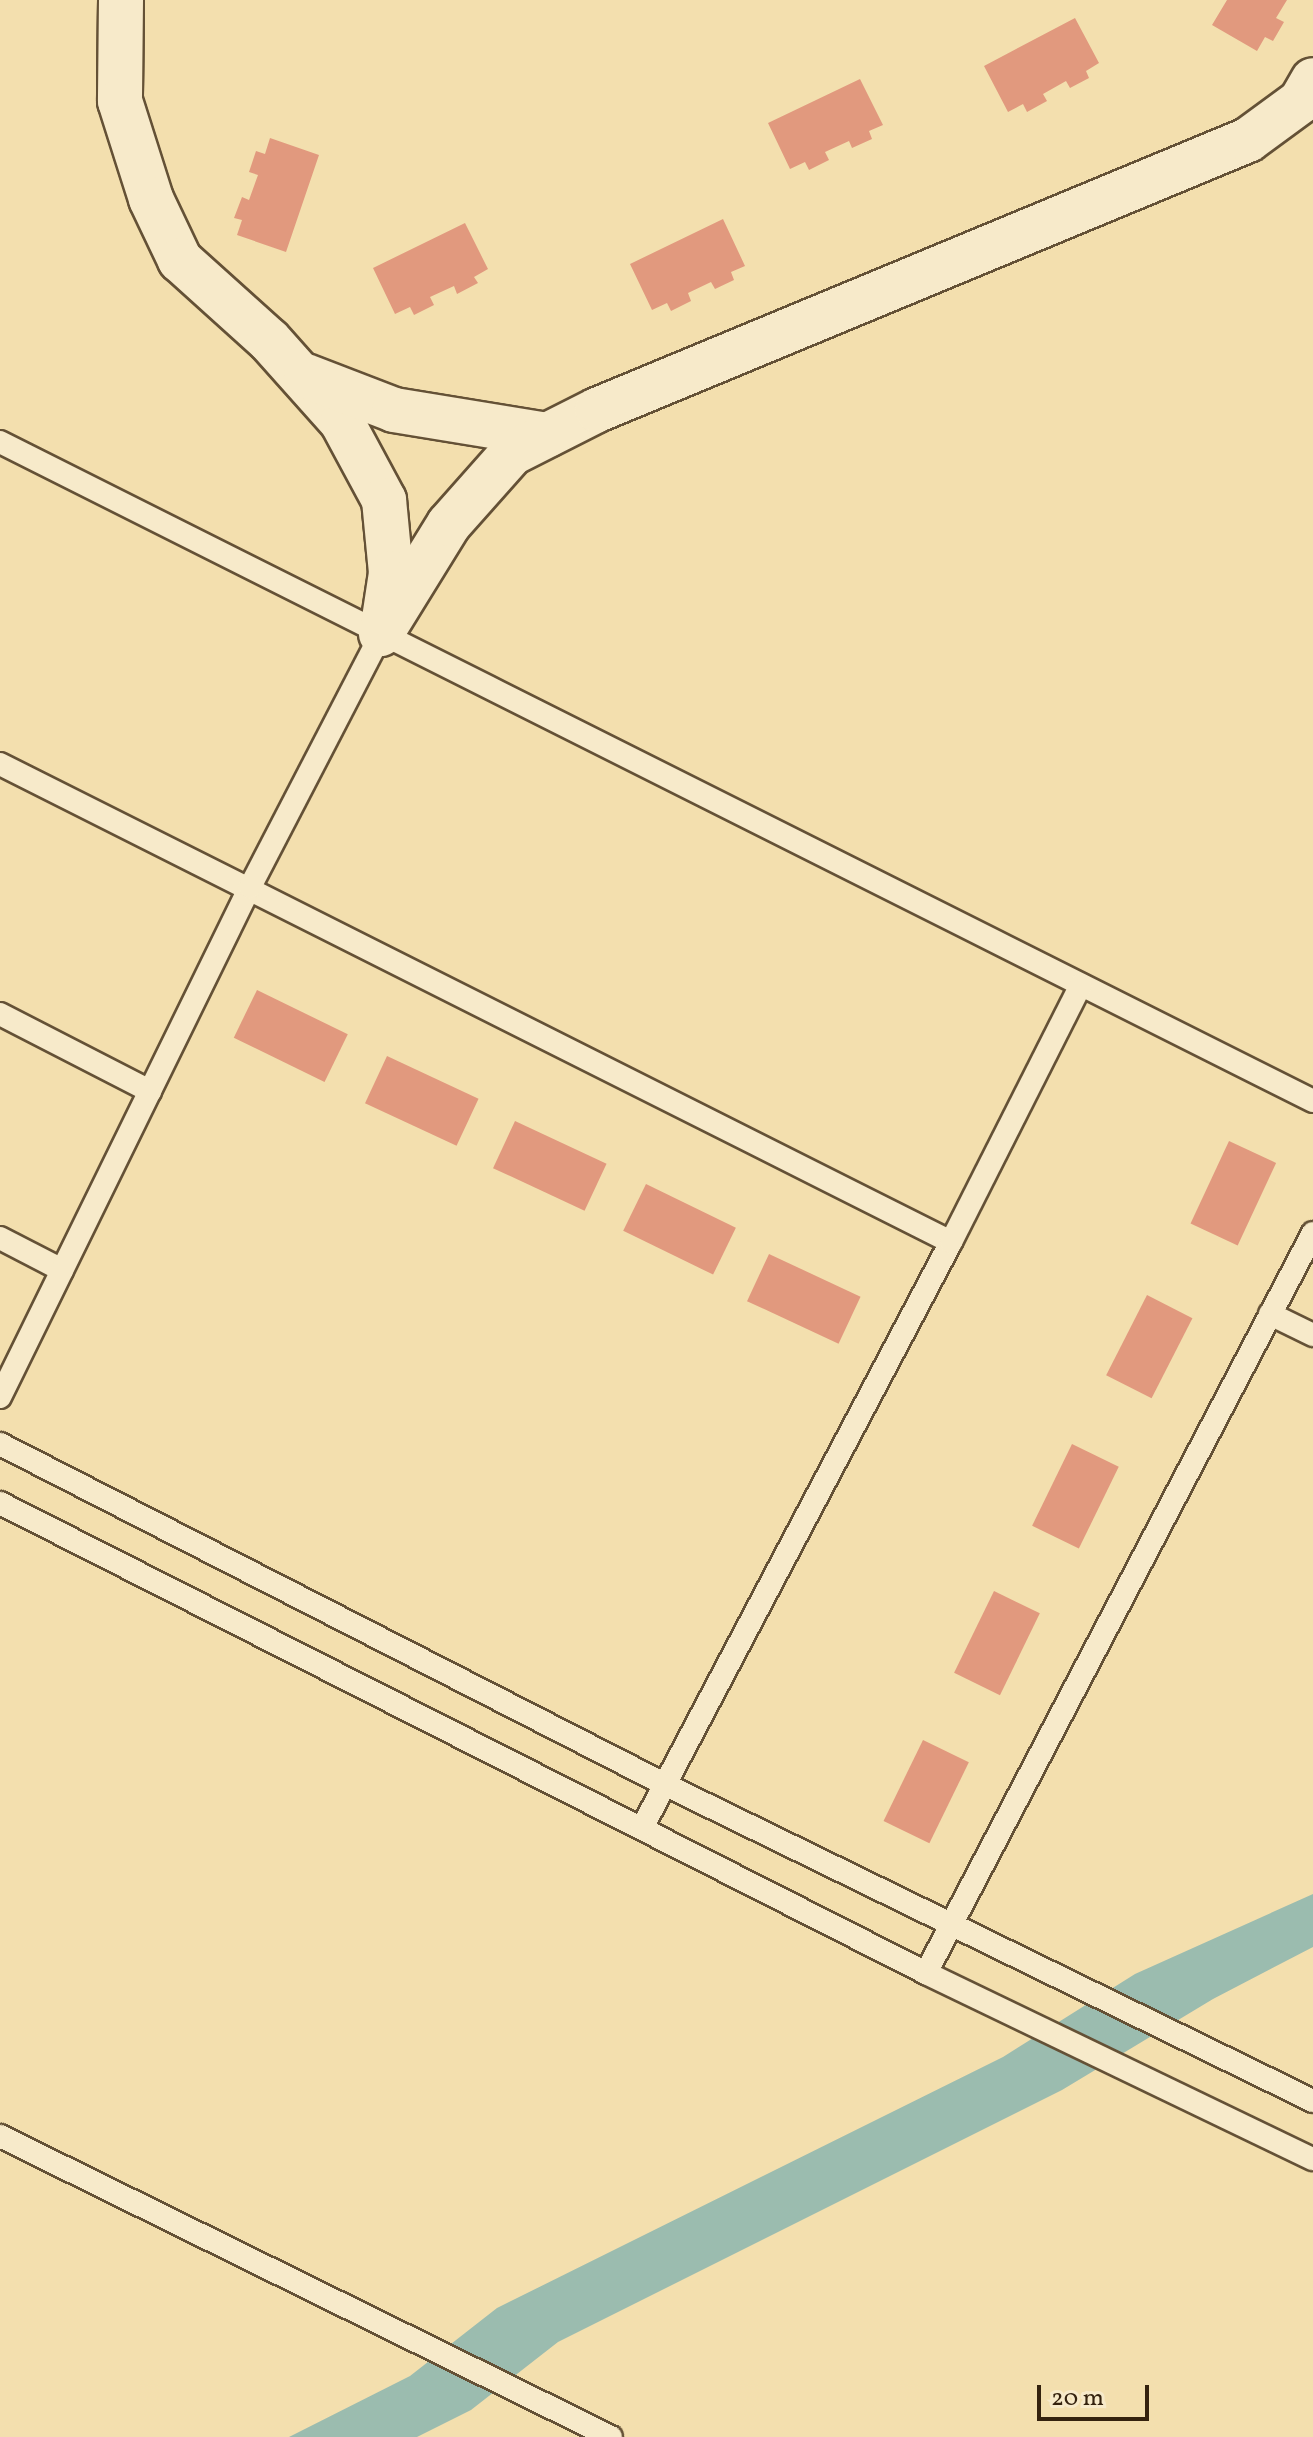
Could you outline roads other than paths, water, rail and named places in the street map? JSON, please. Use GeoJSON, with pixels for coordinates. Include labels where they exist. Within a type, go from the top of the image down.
{"type":"FeatureCollection","features":[{"type":"Feature","properties":{"kind":"street"},"geometry":{"type":"LineString","coordinates":[[121,0],[120,101],[151,199],[180,260],[269,340],[342,422],[384,500],[391,573],[381,634]]}},
{"type":"Feature","properties":{"kind":"street"},"geometry":{"type":"LineString","coordinates":[[381,634],[449,524],[512,453],[597,410],[1248,140],[1301,101],[1313,80]]}},
{"type":"Feature","properties":{"kind":"street"},"geometry":{"type":"LineString","coordinates":[[299,373],[394,410],[547,435]]}},
{"type":"Feature","properties":{"kind":"lane"},"geometry":{"type":"LineString","coordinates":[[0,442],[1313,1101]]}},
{"type":"Feature","properties":{"kind":"lane"},"geometry":{"type":"LineString","coordinates":[[0,1397],[250,887],[381,634]]}},
{"type":"Feature","properties":{"kind":"lane"},"geometry":{"type":"LineString","coordinates":[[0,764],[951,1242]]}},
{"type":"Feature","properties":{"kind":"lane"},"geometry":{"type":"LineString","coordinates":[[642,1828],[951,1242],[1081,985]]}},
{"type":"Feature","properties":{"kind":"lane"},"geometry":{"type":"LineString","coordinates":[[0,1014],[150,1091]]}},
{"type":"Feature","properties":{"kind":"lane"},"geometry":{"type":"LineString","coordinates":[[926,1973],[1313,1233]]}},
{"type":"Feature","properties":{"kind":"lane"},"geometry":{"type":"LineString","coordinates":[[0,1238],[62,1270]]}},
{"type":"Feature","properties":{"kind":"lane"},"geometry":{"type":"LineString","coordinates":[[1270,1314],[1313,1335]]}},
{"type":"Feature","properties":{"kind":"lane"},"geometry":{"type":"LineString","coordinates":[[0,1444],[666,1785],[1313,2101]]}},
{"type":"Feature","properties":{"kind":"lane"},"geometry":{"type":"LineString","coordinates":[[0,1503],[926,1973],[1313,2159]]}},
{"type":"Feature","properties":{"kind":"lane"},"geometry":{"type":"LineString","coordinates":[[0,2136],[611,2437]]}}]}
